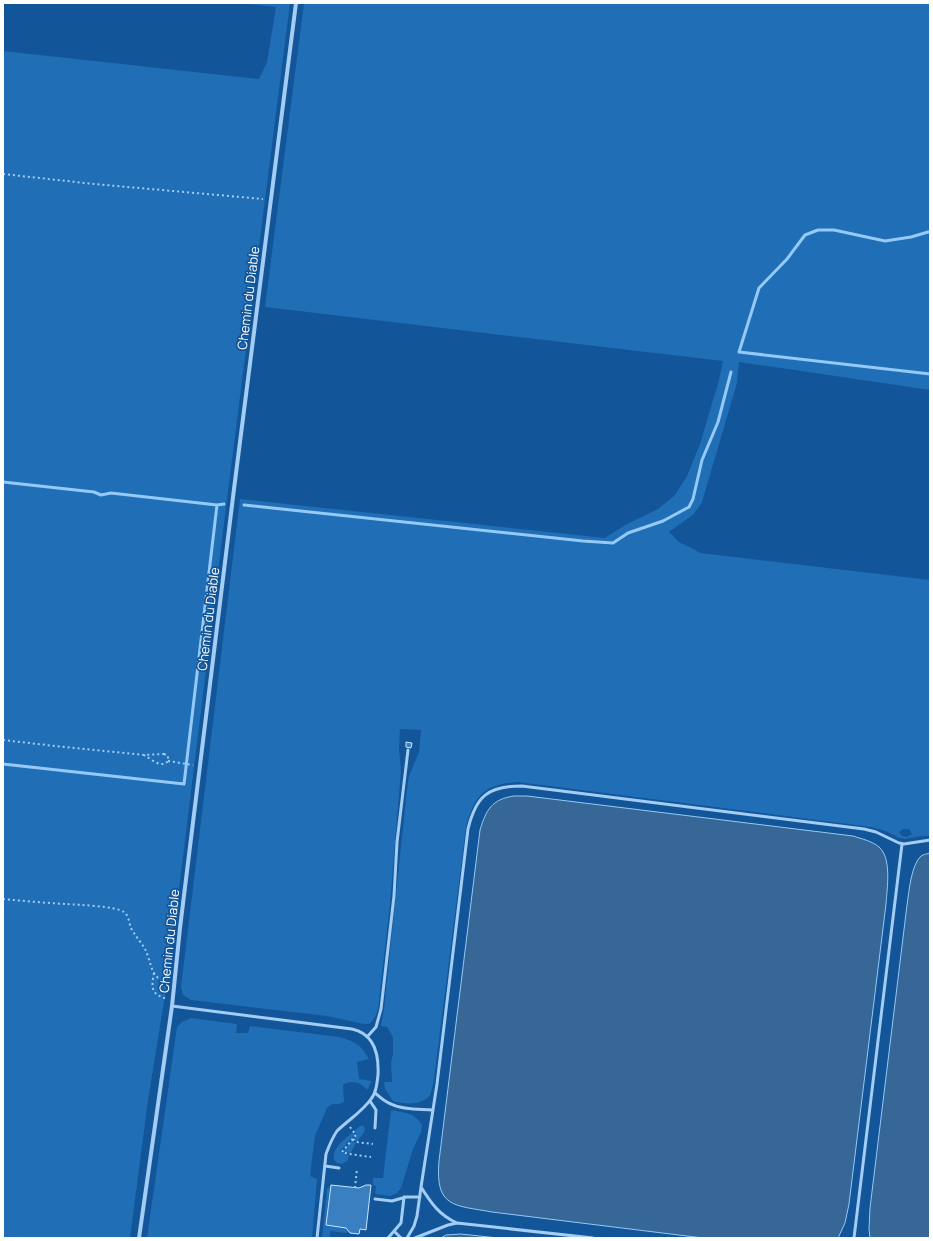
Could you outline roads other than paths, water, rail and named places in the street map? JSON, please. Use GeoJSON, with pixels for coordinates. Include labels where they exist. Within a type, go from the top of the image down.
{"type":"FeatureCollection","features":[{"type":"Feature","properties":{"kind":"street","name":"Chemin du Diable"},"geometry":{"type":"LineString","coordinates":[[139,1238],[172,1006],[180,928],[234,489],[296,3]]}},
{"type":"Feature","properties":{"kind":"lane"},"geometry":{"type":"LineString","coordinates":[[367,1037],[376,1027],[382,1009],[394,896],[397,842],[408,750]]}},
{"type":"Feature","properties":{"kind":"lane"},"geometry":{"type":"LineString","coordinates":[[408,1238],[417,1216],[437,1084],[468,829],[471,815],[480,799],[493,790],[508,786],[522,786],[864,828],[902,844],[911,844],[930,840]]}},
{"type":"Feature","properties":{"kind":"lane"},"geometry":{"type":"LineString","coordinates":[[854,1238],[902,844]]}},
{"type":"Feature","properties":{"kind":"lane"},"geometry":{"type":"LineString","coordinates":[[172,1006],[352,1029],[359,1031],[367,1037],[376,1049],[378,1066],[375,1093],[370,1101],[337,1132],[331,1141],[326,1154],[317,1238]]}},
{"type":"Feature","properties":{"kind":"lane"},"geometry":{"type":"LineString","coordinates":[[375,1093],[391,1105],[432,1110]]}},
{"type":"Feature","properties":{"kind":"lane"},"geometry":{"type":"LineString","coordinates":[[370,1101],[376,1110],[374,1128]]}},
{"type":"Feature","properties":{"kind":"lane"},"geometry":{"type":"LineString","coordinates":[[325,1166],[339,1168]]}},
{"type":"Feature","properties":{"kind":"lane"},"geometry":{"type":"LineString","coordinates":[[421,1187],[441,1214],[457,1223]]}},
{"type":"Feature","properties":{"kind":"lane"},"geometry":{"type":"LineString","coordinates":[[375,1199],[392,1201],[404,1197],[420,1197]]}},
{"type":"Feature","properties":{"kind":"lane"},"geometry":{"type":"LineString","coordinates":[[388,1238],[401,1223],[404,1197]]}},
{"type":"Feature","properties":{"kind":"lane"},"geometry":{"type":"LineString","coordinates":[[415,1238],[457,1223],[593,1238]]}},
{"type":"Feature","properties":{"kind":"lane"},"geometry":{"type":"LineString","coordinates":[[394,1232],[401,1238]]}},
{"type":"Feature","properties":{"kind":"waterway"},"geometry":{"type":"LineString","coordinates":[[930,232],[885,241],[834,230],[818,230],[805,235],[787,259],[759,288],[739,352],[930,374]]}},
{"type":"Feature","properties":{"kind":"waterway"},"geometry":{"type":"LineString","coordinates":[[244,505],[613,543],[628,533],[663,521],[689,507],[693,499],[702,460],[718,422],[731,372]]}},
{"type":"Feature","properties":{"kind":"waterway"},"geometry":{"type":"LineString","coordinates":[[3,482],[94,492],[101,495],[111,493],[217,505],[224,504]]}},
{"type":"Feature","properties":{"kind":"waterway"},"geometry":{"type":"LineString","coordinates":[[3,764],[184,784],[217,505]]}}]}
